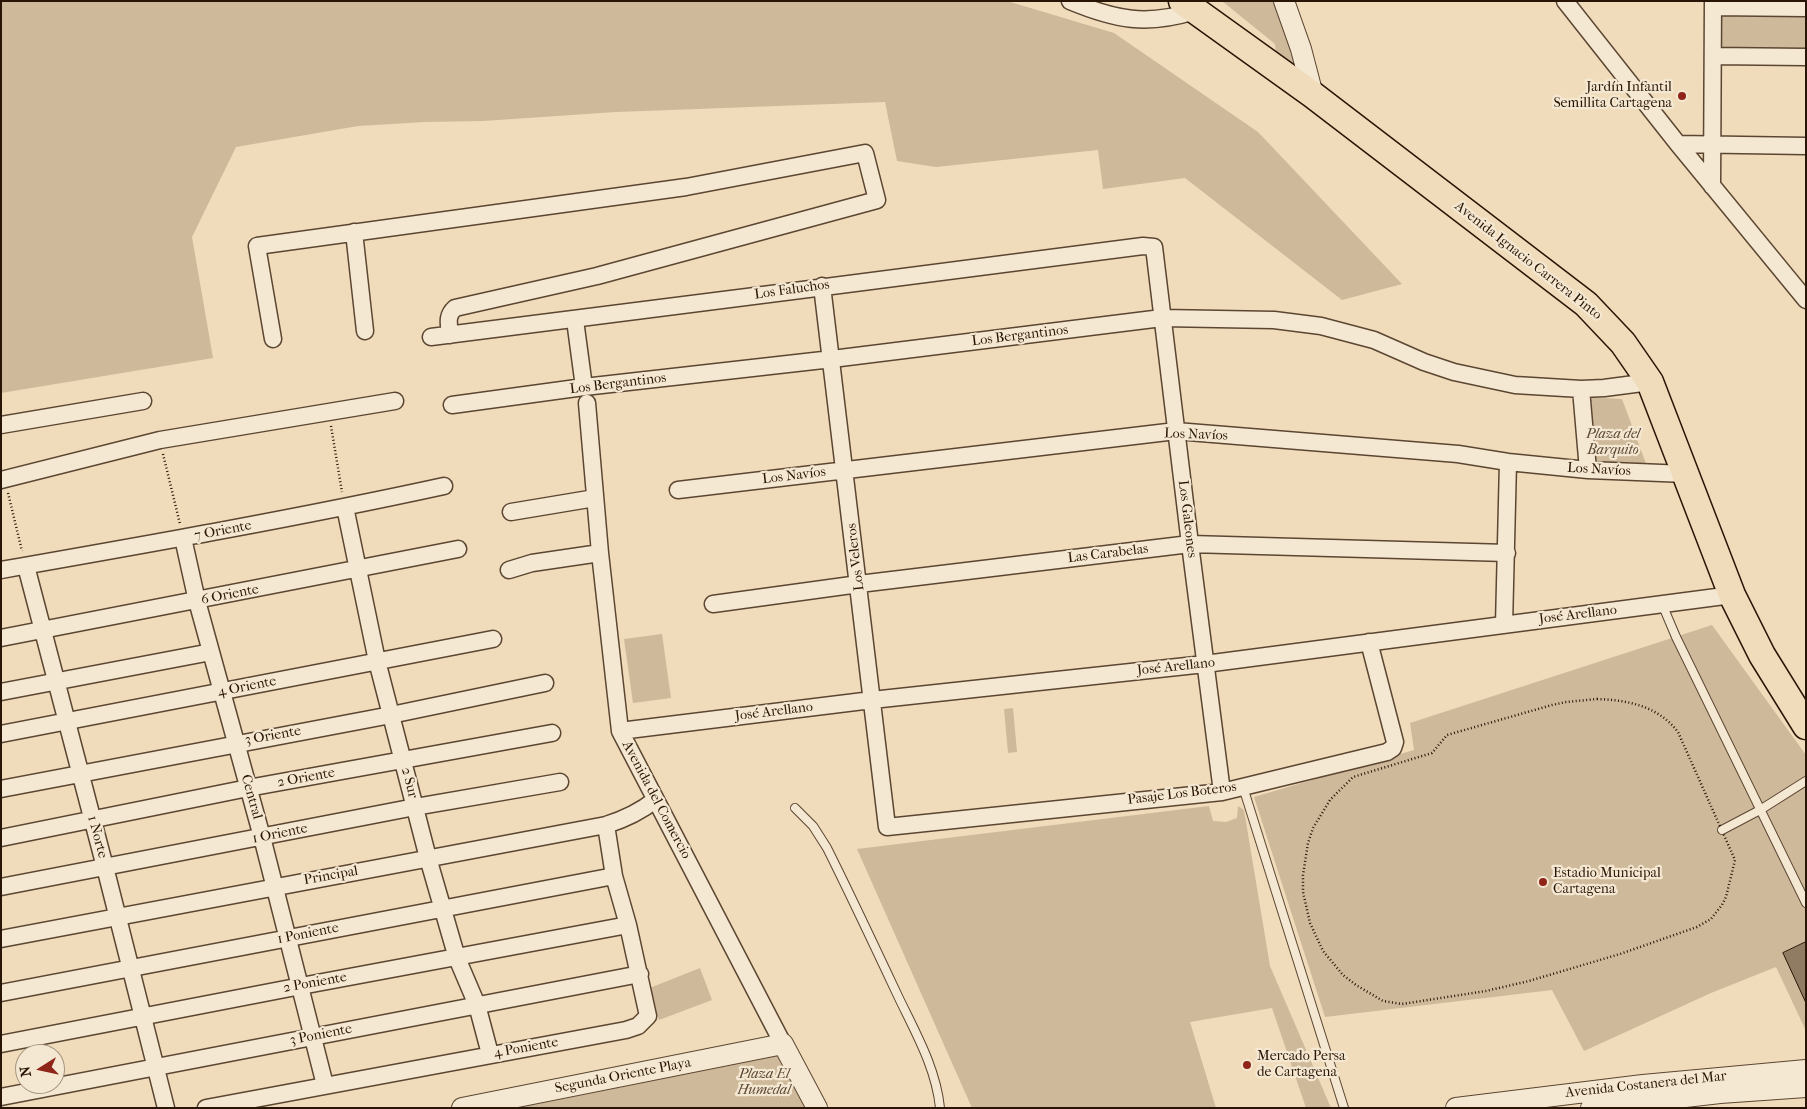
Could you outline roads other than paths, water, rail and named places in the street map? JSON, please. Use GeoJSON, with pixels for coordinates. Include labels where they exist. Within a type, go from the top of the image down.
{"type":"FeatureCollection","features":[{"type":"Feature","properties":{"kind":"main road","name":"Avenida Ignacio Carrera Pinto"},"geometry":{"type":"LineString","coordinates":[[1189,6],[1313,96],[1586,304],[1606,322],[1650,382],[1732,595],[1762,655],[1804,721]]}},
{"type":"Feature","properties":{"kind":"street"},"geometry":{"type":"LineString","coordinates":[[1070,1],[1102,14],[1128,19],[1162,19],[1189,6]]}},
{"type":"Feature","properties":{"kind":"street"},"geometry":{"type":"LineString","coordinates":[[1284,1],[1301,49],[1313,96]]}},
{"type":"Feature","properties":{"kind":"street"},"geometry":{"type":"LineString","coordinates":[[1565,1],[1678,144],[1806,300]]}},
{"type":"Feature","properties":{"kind":"street"},"geometry":{"type":"LineString","coordinates":[[1712,186],[1713,4],[1806,8]]}},
{"type":"Feature","properties":{"kind":"street"},"geometry":{"type":"LineString","coordinates":[[1712,56],[1806,58]]}},
{"type":"Feature","properties":{"kind":"street"},"geometry":{"type":"LineString","coordinates":[[1678,144],[1806,146]]}},
{"type":"Feature","properties":{"kind":"street"},"geometry":{"type":"LineString","coordinates":[[273,339],[257,246],[686,187],[865,153],[877,200],[597,276],[455,308],[450,313],[449,318],[450,334]]}},
{"type":"Feature","properties":{"kind":"street"},"geometry":{"type":"LineString","coordinates":[[354,232],[365,331]]}},
{"type":"Feature","properties":{"kind":"street","name":"Los Faluchos"},"geometry":{"type":"LineString","coordinates":[[430,337],[1143,246],[1154,247]]}},
{"type":"Feature","properties":{"kind":"street","name":"Los Galeones"},"geometry":{"type":"LineString","coordinates":[[1154,247],[1222,792]]}},
{"type":"Feature","properties":{"kind":"street","name":"Los Veleros"},"geometry":{"type":"LineString","coordinates":[[822,286],[887,827]]}},
{"type":"Feature","properties":{"kind":"street","name":"Los Bergantinos"},"geometry":{"type":"LineString","coordinates":[[452,405],[585,395],[832,359],[1162,318],[1274,320],[1321,326],[1374,340],[1424,362],[1484,380],[1537,388],[1604,388],[1650,382]]}},
{"type":"Feature","properties":{"kind":"street","name":"Avenida del Comercio"},"geometry":{"type":"LineString","coordinates":[[575,320],[585,395],[620,732],[817,1108]]}},
{"type":"Feature","properties":{"kind":"street"},"geometry":{"type":"LineString","coordinates":[[1581,389],[1588,470]]}},
{"type":"Feature","properties":{"kind":"street"},"geometry":{"type":"LineString","coordinates":[[1,425],[143,401]]}},
{"type":"Feature","properties":{"kind":"street"},"geometry":{"type":"LineString","coordinates":[[2,476],[160,440],[395,401]]}},
{"type":"Feature","properties":{"kind":"street","name":"Los Navíos"},"geometry":{"type":"LineString","coordinates":[[678,490],[1176,431],[1458,454],[1508,462],[1588,470],[1686,474]]}},
{"type":"Feature","properties":{"kind":"street"},"geometry":{"type":"LineString","coordinates":[[1504,625],[1508,462]]}},
{"type":"Feature","properties":{"kind":"street","name":"7 Oriente"},"geometry":{"type":"LineString","coordinates":[[1,570],[183,538],[444,486]]}},
{"type":"Feature","properties":{"kind":"street"},"geometry":{"type":"LineString","coordinates":[[511,512],[596,498]]}},
{"type":"Feature","properties":{"kind":"street","name":"2 Sur"},"geometry":{"type":"LineString","coordinates":[[345,507],[377,661],[428,858],[457,958],[477,1005],[490,1054]]}},
{"type":"Feature","properties":{"kind":"street","name":"Central"},"geometry":{"type":"LineString","coordinates":[[183,538],[197,601],[275,886],[325,1085]]}},
{"type":"Feature","properties":{"kind":"street","name":"Las Carabelas"},"geometry":{"type":"LineString","coordinates":[[712,604],[859,584],[1190,544],[1507,553]]}},
{"type":"Feature","properties":{"kind":"street","name":"6 Oriente"},"geometry":{"type":"LineString","coordinates":[[1,638],[458,549]]}},
{"type":"Feature","properties":{"kind":"street"},"geometry":{"type":"LineString","coordinates":[[509,570],[532,563],[600,553]]}},
{"type":"Feature","properties":{"kind":"street","name":"1 Norte"},"geometry":{"type":"LineString","coordinates":[[26,566],[144,1016],[166,1108]]}},
{"type":"Feature","properties":{"kind":"street","name":"José Arellano"},"geometry":{"type":"LineString","coordinates":[[620,732],[872,700],[1206,664],[1732,595]]}},
{"type":"Feature","properties":{"kind":"street","name":"4 Oriente"},"geometry":{"type":"LineString","coordinates":[[1,734],[493,639]]}},
{"type":"Feature","properties":{"kind":"street","name":"Pasaje Los Boteros"},"geometry":{"type":"LineString","coordinates":[[887,827],[1222,792],[1387,752],[1394,748],[1395,742],[1369,642]]}},
{"type":"Feature","properties":{"kind":"street"},"geometry":{"type":"LineString","coordinates":[[1,692],[211,652]]}},
{"type":"Feature","properties":{"kind":"street","name":"3 Oriente"},"geometry":{"type":"LineString","coordinates":[[1,789],[545,683]]}},
{"type":"Feature","properties":{"kind":"street","name":"2 Oriente"},"geometry":{"type":"LineString","coordinates":[[1,838],[248,788],[552,733]]}},
{"type":"Feature","properties":{"kind":"street","name":"1 Oriente"},"geometry":{"type":"LineString","coordinates":[[1,888],[560,782]]}},
{"type":"Feature","properties":{"kind":"street","name":"Principal"},"geometry":{"type":"LineString","coordinates":[[1,939],[606,824],[628,818],[656,800]]}},
{"type":"Feature","properties":{"kind":"street","name":"4 Poniente"},"geometry":{"type":"LineString","coordinates":[[206,1108],[626,1030],[638,1026],[648,1016],[640,974],[614,876],[606,824]]}},
{"type":"Feature","properties":{"kind":"street","name":"1 Poniente"},"geometry":{"type":"LineString","coordinates":[[1,993],[443,907],[614,876]]}},
{"type":"Feature","properties":{"kind":"street","name":"2 Poniente"},"geometry":{"type":"LineString","coordinates":[[1,1044],[628,925]]}},
{"type":"Feature","properties":{"kind":"street","name":"3 Poniente"},"geometry":{"type":"LineString","coordinates":[[1,1097],[640,974]]}},
{"type":"Feature","properties":{"kind":"street","name":"Segunda Oriente Playa"},"geometry":{"type":"LineString","coordinates":[[462,1108],[783,1044]]}},
{"type":"Feature","properties":{"kind":"street","name":"Avenida Costanera del Mar"},"geometry":{"type":"LineString","coordinates":[[1456,1108],[1643,1085],[1806,1070]]}},
{"type":"Feature","properties":{"kind":"street","name":"Avenida Costanera del Mar"},"geometry":{"type":"LineString","coordinates":[[1591,1108],[1720,1093],[1806,1087]]}},
{"type":"Feature","properties":{"kind":"lane"},"geometry":{"type":"LineString","coordinates":[[1662,604],[1806,903]]}},
{"type":"Feature","properties":{"kind":"lane"},"geometry":{"type":"LineString","coordinates":[[1722,830],[1760,810],[1806,781]]}},
{"type":"Feature","properties":{"kind":"lane"},"geometry":{"type":"LineString","coordinates":[[1243,787],[1344,1108]]}},
{"type":"Feature","properties":{"kind":"lane"},"geometry":{"type":"LineString","coordinates":[[796,808],[813,826],[827,848],[919,1042],[936,1085],[940,1108]]}},
{"type":"Feature","properties":{"kind":"place","name":"Jardín Infantil Semillita Cartagena"},"geometry":{"type":"Point","coordinates":[1682,96]}},
{"type":"Feature","properties":{"kind":"place","name":"Estadio Municipal Cartagena"},"geometry":{"type":"Point","coordinates":[1543,882]}},
{"type":"Feature","properties":{"kind":"place","name":"Mercado Persa de Cartagena"},"geometry":{"type":"Point","coordinates":[1247,1065]}},
{"type":"Feature","properties":{"kind":"park label","name":"Plaza del Barquito"},"geometry":{"type":"Point","coordinates":[1613,444]}},
{"type":"Feature","properties":{"kind":"park label","name":"Plaza El Humedal"},"geometry":{"type":"Point","coordinates":[764,1084]}}]}
